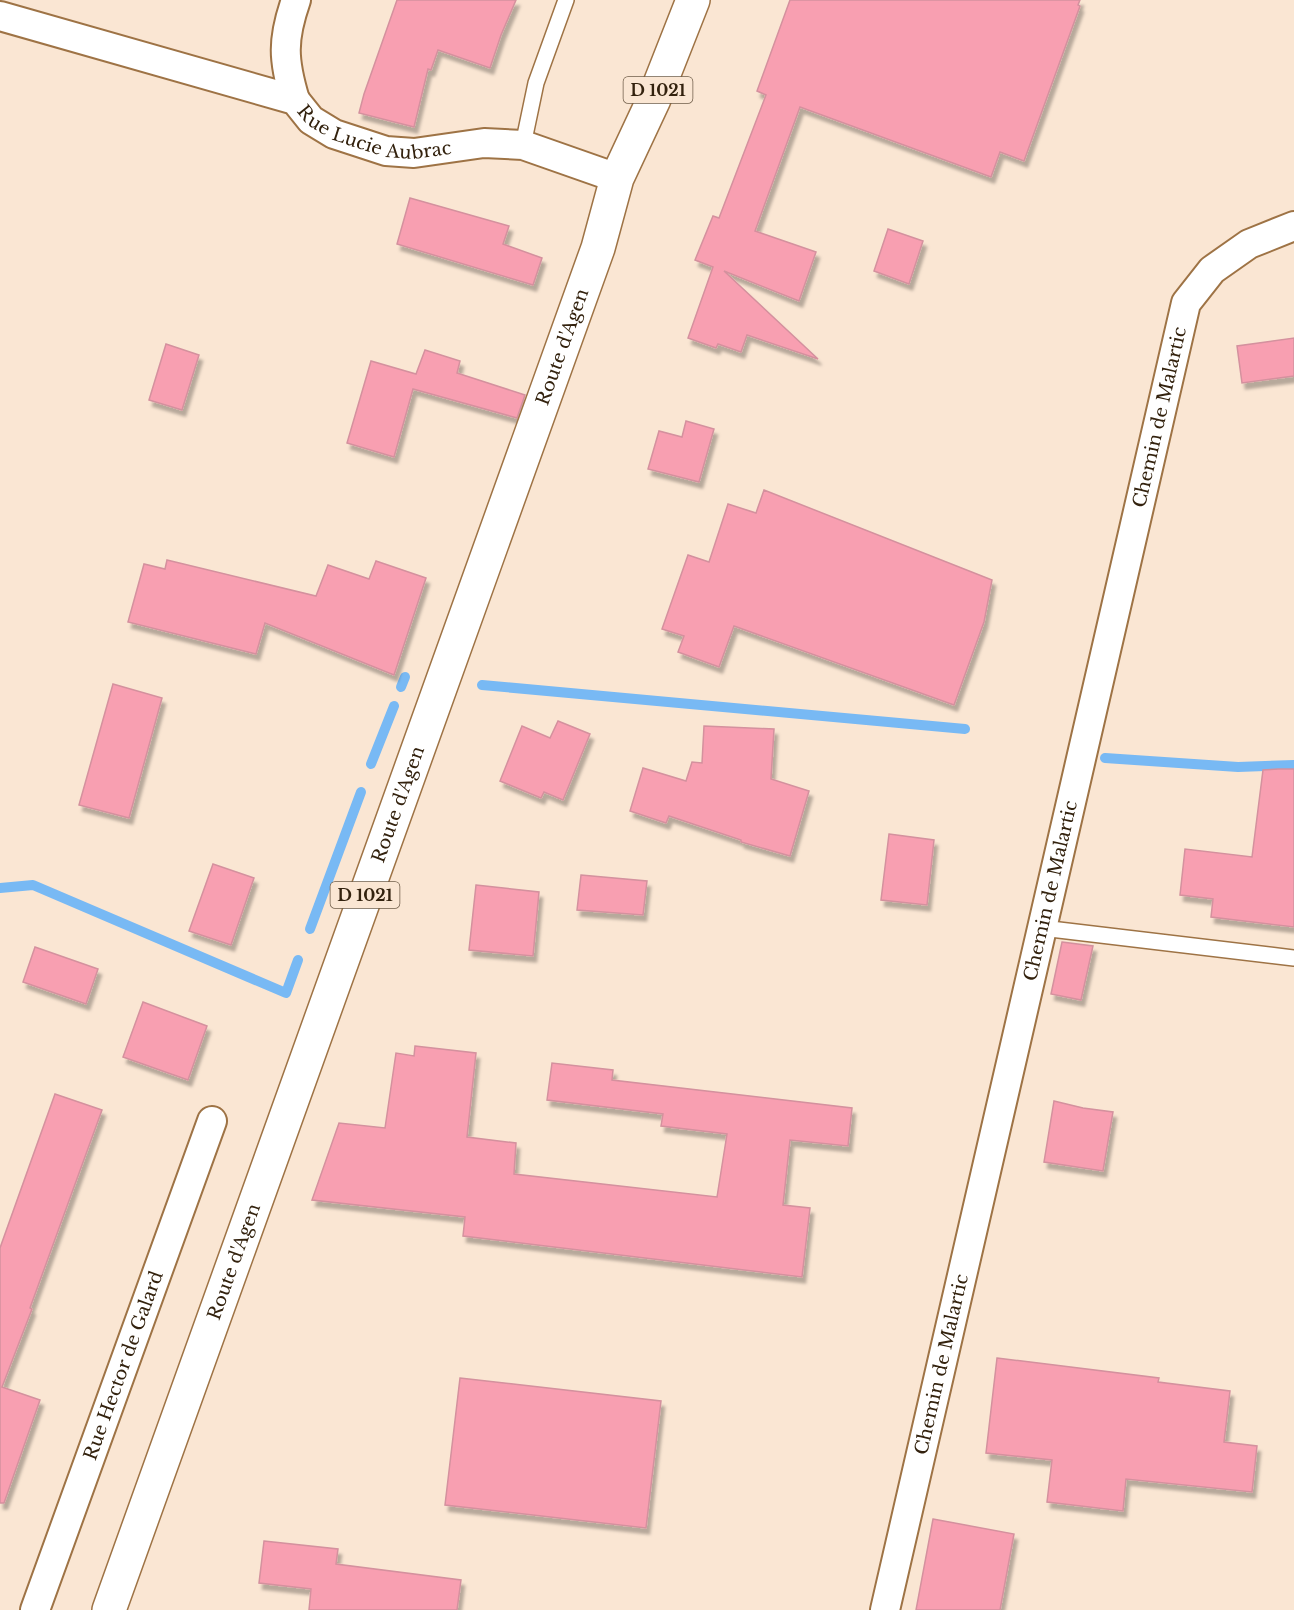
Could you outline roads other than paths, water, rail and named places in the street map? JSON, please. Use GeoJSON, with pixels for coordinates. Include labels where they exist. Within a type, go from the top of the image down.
{"type":"FeatureCollection","features":[{"type":"Feature","properties":{"kind":"main road","name":"Route d'Agen"},"geometry":{"type":"LineString","coordinates":[[109,1610],[594,259],[617,178],[654,99],[693,0]]}},
{"type":"Feature","properties":{"kind":"street"},"geometry":{"type":"LineString","coordinates":[[296,0],[289,21],[284,49],[287,72],[296,100]]}},
{"type":"Feature","properties":{"kind":"street","name":"Rue Lucie Aubrac"},"geometry":{"type":"LineString","coordinates":[[0,16],[296,100],[311,120],[334,134],[386,151],[414,153],[484,143],[523,145],[617,178]]}},
{"type":"Feature","properties":{"kind":"street","name":"Chemin de Malartic"},"geometry":{"type":"LineString","coordinates":[[885,1610],[1186,303],[1212,270],[1249,244],[1294,226]]}},
{"type":"Feature","properties":{"kind":"street","name":"Rue Hector de Galard"},"geometry":{"type":"LineString","coordinates":[[35,1610],[212,1121]]}},
{"type":"Feature","properties":{"kind":"lane"},"geometry":{"type":"LineString","coordinates":[[523,145],[536,82],[566,0]]}},
{"type":"Feature","properties":{"kind":"lane"},"geometry":{"type":"LineString","coordinates":[[1042,928],[1294,958]]}},
{"type":"Feature","properties":{"kind":"waterway"},"geometry":{"type":"LineString","coordinates":[[401,687],[405,677]]}},
{"type":"Feature","properties":{"kind":"waterway"},"geometry":{"type":"LineString","coordinates":[[482,685],[965,729]]}},
{"type":"Feature","properties":{"kind":"waterway"},"geometry":{"type":"LineString","coordinates":[[371,764],[394,706]]}},
{"type":"Feature","properties":{"kind":"waterway"},"geometry":{"type":"LineString","coordinates":[[1105,758],[1238,767],[1294,765]]}},
{"type":"Feature","properties":{"kind":"waterway"},"geometry":{"type":"LineString","coordinates":[[310,929],[361,792]]}},
{"type":"Feature","properties":{"kind":"waterway"},"geometry":{"type":"LineString","coordinates":[[0,888],[33,885],[286,993],[298,960]]}}]}
